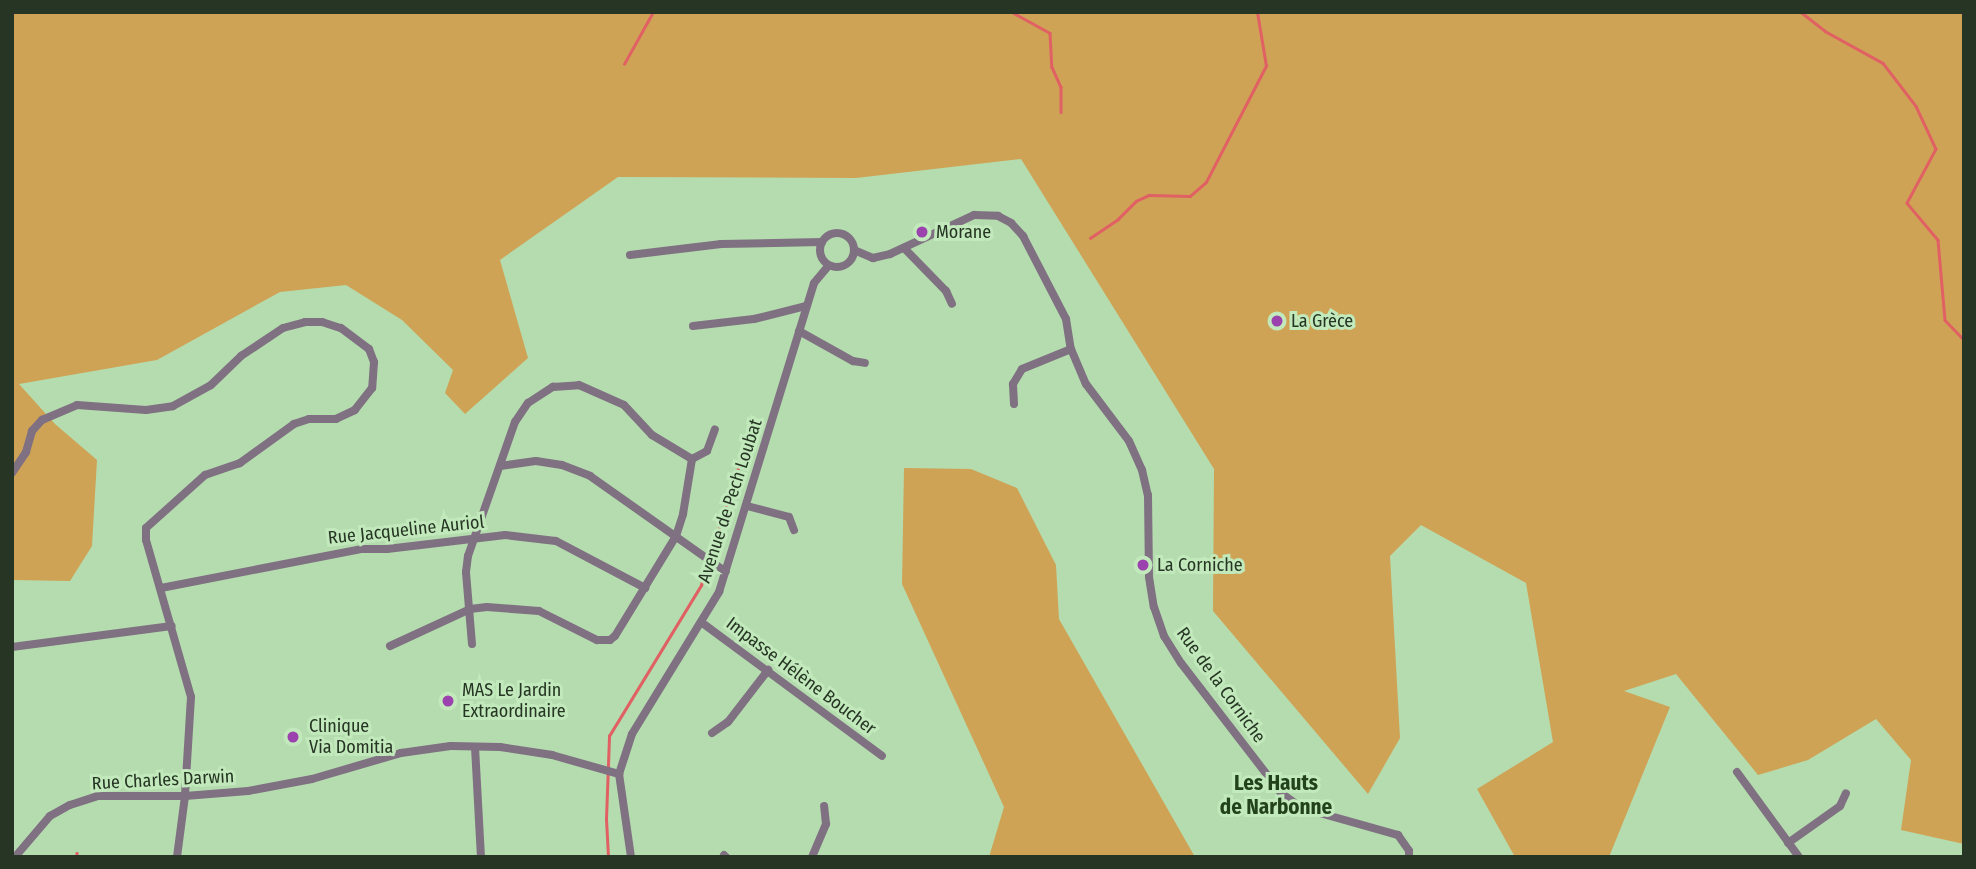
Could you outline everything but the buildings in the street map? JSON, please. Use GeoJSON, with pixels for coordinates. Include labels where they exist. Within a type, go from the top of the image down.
{"type":"FeatureCollection","features":[{"type":"Feature","properties":{"kind":"street","name":"Rue de la Corniche"},"geometry":{"type":"LineString","coordinates":[[854,250],[873,258],[905,249],[974,215],[998,216],[1011,223],[1023,236],[1066,319],[1071,349],[1086,384],[1129,442],[1142,470],[1148,495],[1149,577],[1154,607],[1164,636],[1181,663],[1281,793],[1302,808],[1398,835],[1409,850],[1409,857]]}},
{"type":"Feature","properties":{"kind":"street"},"geometry":{"type":"LineString","coordinates":[[840,233],[849,237],[854,250],[846,265],[829,265],[820,252],[822,242],[830,235],[840,233]]}},
{"type":"Feature","properties":{"kind":"street"},"geometry":{"type":"LineString","coordinates":[[630,255],[721,244],[822,242]]}},
{"type":"Feature","properties":{"kind":"street"},"geometry":{"type":"LineString","coordinates":[[905,249],[946,291],[952,304]]}},
{"type":"Feature","properties":{"kind":"street","name":"Avenue de Pech Loubat"},"geometry":{"type":"LineString","coordinates":[[631,857],[615,773],[645,707],[719,592],[806,306],[814,283],[829,265]]}},
{"type":"Feature","properties":{"kind":"street"},"geometry":{"type":"LineString","coordinates":[[693,326],[754,319],[806,306]]}},
{"type":"Feature","properties":{"kind":"street"},"geometry":{"type":"LineString","coordinates":[[12,473],[26,452],[32,431],[42,420],[56,412],[77,405],[146,410],[173,406],[211,385],[240,356],[283,328],[305,322],[322,322],[341,328],[369,349],[374,362],[372,388],[355,410],[336,419],[309,419],[294,424],[240,463],[205,475],[146,528],[146,540],[191,697],[185,796],[177,857]]}},
{"type":"Feature","properties":{"kind":"street"},"geometry":{"type":"LineString","coordinates":[[799,331],[853,361],[865,363]]}},
{"type":"Feature","properties":{"kind":"street"},"geometry":{"type":"LineString","coordinates":[[1014,404],[1013,384],[1022,369],[1071,349]]}},
{"type":"Feature","properties":{"kind":"street"},"geometry":{"type":"LineString","coordinates":[[472,644],[466,572],[474,537],[515,422],[528,403],[553,387],[579,385],[624,405],[652,435],[692,459]]}},
{"type":"Feature","properties":{"kind":"street"},"geometry":{"type":"LineString","coordinates":[[692,459],[707,451],[715,429]]}},
{"type":"Feature","properties":{"kind":"street"},"geometry":{"type":"LineString","coordinates":[[390,646],[470,609],[529,608],[604,641],[615,636],[676,536],[683,514],[692,459]]}},
{"type":"Feature","properties":{"kind":"street"},"geometry":{"type":"LineString","coordinates":[[500,466],[536,461],[562,465],[590,476],[726,572]]}},
{"type":"Feature","properties":{"kind":"street"},"geometry":{"type":"LineString","coordinates":[[747,506],[789,517],[794,530]]}},
{"type":"Feature","properties":{"kind":"street","name":"Rue Jacqueline Auriol"},"geometry":{"type":"LineString","coordinates":[[161,588],[362,549],[387,549],[505,535],[556,541],[645,588]]}},
{"type":"Feature","properties":{"kind":"street","name":"Impasse Hélène Boucher"},"geometry":{"type":"LineString","coordinates":[[701,622],[882,756]]}},
{"type":"Feature","properties":{"kind":"street"},"geometry":{"type":"LineString","coordinates":[[12,647],[172,626]]}},
{"type":"Feature","properties":{"kind":"street"},"geometry":{"type":"LineString","coordinates":[[712,733],[728,722],[768,670]]}},
{"type":"Feature","properties":{"kind":"street","name":"Rue Charles Darwin"},"geometry":{"type":"LineString","coordinates":[[15,857],[40,825],[70,805],[97,796],[185,796],[248,791],[312,779],[401,753],[451,746],[500,747],[552,755],[615,773]]}},
{"type":"Feature","properties":{"kind":"street"},"geometry":{"type":"LineString","coordinates":[[475,747],[481,857]]}},
{"type":"Feature","properties":{"kind":"street"},"geometry":{"type":"LineString","coordinates":[[1737,772],[1799,857]]}},
{"type":"Feature","properties":{"kind":"street"},"geometry":{"type":"LineString","coordinates":[[1788,843],[1840,806],[1846,793]]}},
{"type":"Feature","properties":{"kind":"street"},"geometry":{"type":"LineString","coordinates":[[812,857],[826,824],[824,806]]}},
{"type":"Feature","properties":{"kind":"shaded area"},"geometry":{"type":"Polygon","coordinates":[[[12,12],[1964,12],[1964,844],[1901,830],[1911,760],[1876,719],[1808,760],[1758,775],[1676,674],[1624,691],[1670,707],[1609,857],[1515,857],[1477,789],[1553,742],[1526,583],[1421,525],[1390,556],[1400,738],[1368,794],[1213,611],[1214,469],[1021,159],[856,178],[618,177],[500,260],[528,358],[465,414],[445,393],[453,370],[402,320],[346,285],[280,292],[157,360],[19,384],[55,424],[97,460],[92,546],[70,581],[12,580],[12,12]]]}},
{"type":"Feature","properties":{"kind":"shaded area"},"geometry":{"type":"Polygon","coordinates":[[[904,468],[971,469],[1017,488],[1056,565],[1059,619],[1195,857],[989,857],[1004,807],[902,584],[904,468]]]}},
{"type":"Feature","properties":{"kind":"waterway"},"geometry":{"type":"LineString","coordinates":[[624,64],[653,12]]}},
{"type":"Feature","properties":{"kind":"waterway"},"geometry":{"type":"LineString","coordinates":[[1012,12],[1050,33],[1052,67],[1061,87],[1061,112]]}},
{"type":"Feature","properties":{"kind":"waterway"},"geometry":{"type":"LineString","coordinates":[[1090,238],[1118,219],[1136,201],[1149,195],[1190,196],[1206,182],[1266,66],[1257,12]]}},
{"type":"Feature","properties":{"kind":"waterway"},"geometry":{"type":"LineString","coordinates":[[1801,12],[1825,31],[1883,63],[1916,106],[1936,149],[1907,203],[1938,240],[1945,320],[1964,340]]}},
{"type":"Feature","properties":{"kind":"waterway"},"geometry":{"type":"LineString","coordinates":[[608,857],[606,819],[609,736],[701,585],[740,462]]}},
{"type":"Feature","properties":{"kind":"place","name":"Morane"},"geometry":{"type":"Point","coordinates":[922,232]}},
{"type":"Feature","properties":{"kind":"place","name":"La Grèce"},"geometry":{"type":"Point","coordinates":[1277,321]}},
{"type":"Feature","properties":{"kind":"place","name":"La Corniche"},"geometry":{"type":"Point","coordinates":[1143,565]}},
{"type":"Feature","properties":{"kind":"place","name":"MAS Le Jardin Extraordinaire"},"geometry":{"type":"Point","coordinates":[448,701]}},
{"type":"Feature","properties":{"kind":"place","name":"Clinique Via Domitia"},"geometry":{"type":"Point","coordinates":[293,737]}},
{"type":"Feature","properties":{"kind":"district","name":"Les Hauts de Narbonne"},"geometry":{"type":"Point","coordinates":[1276,795]}}]}
